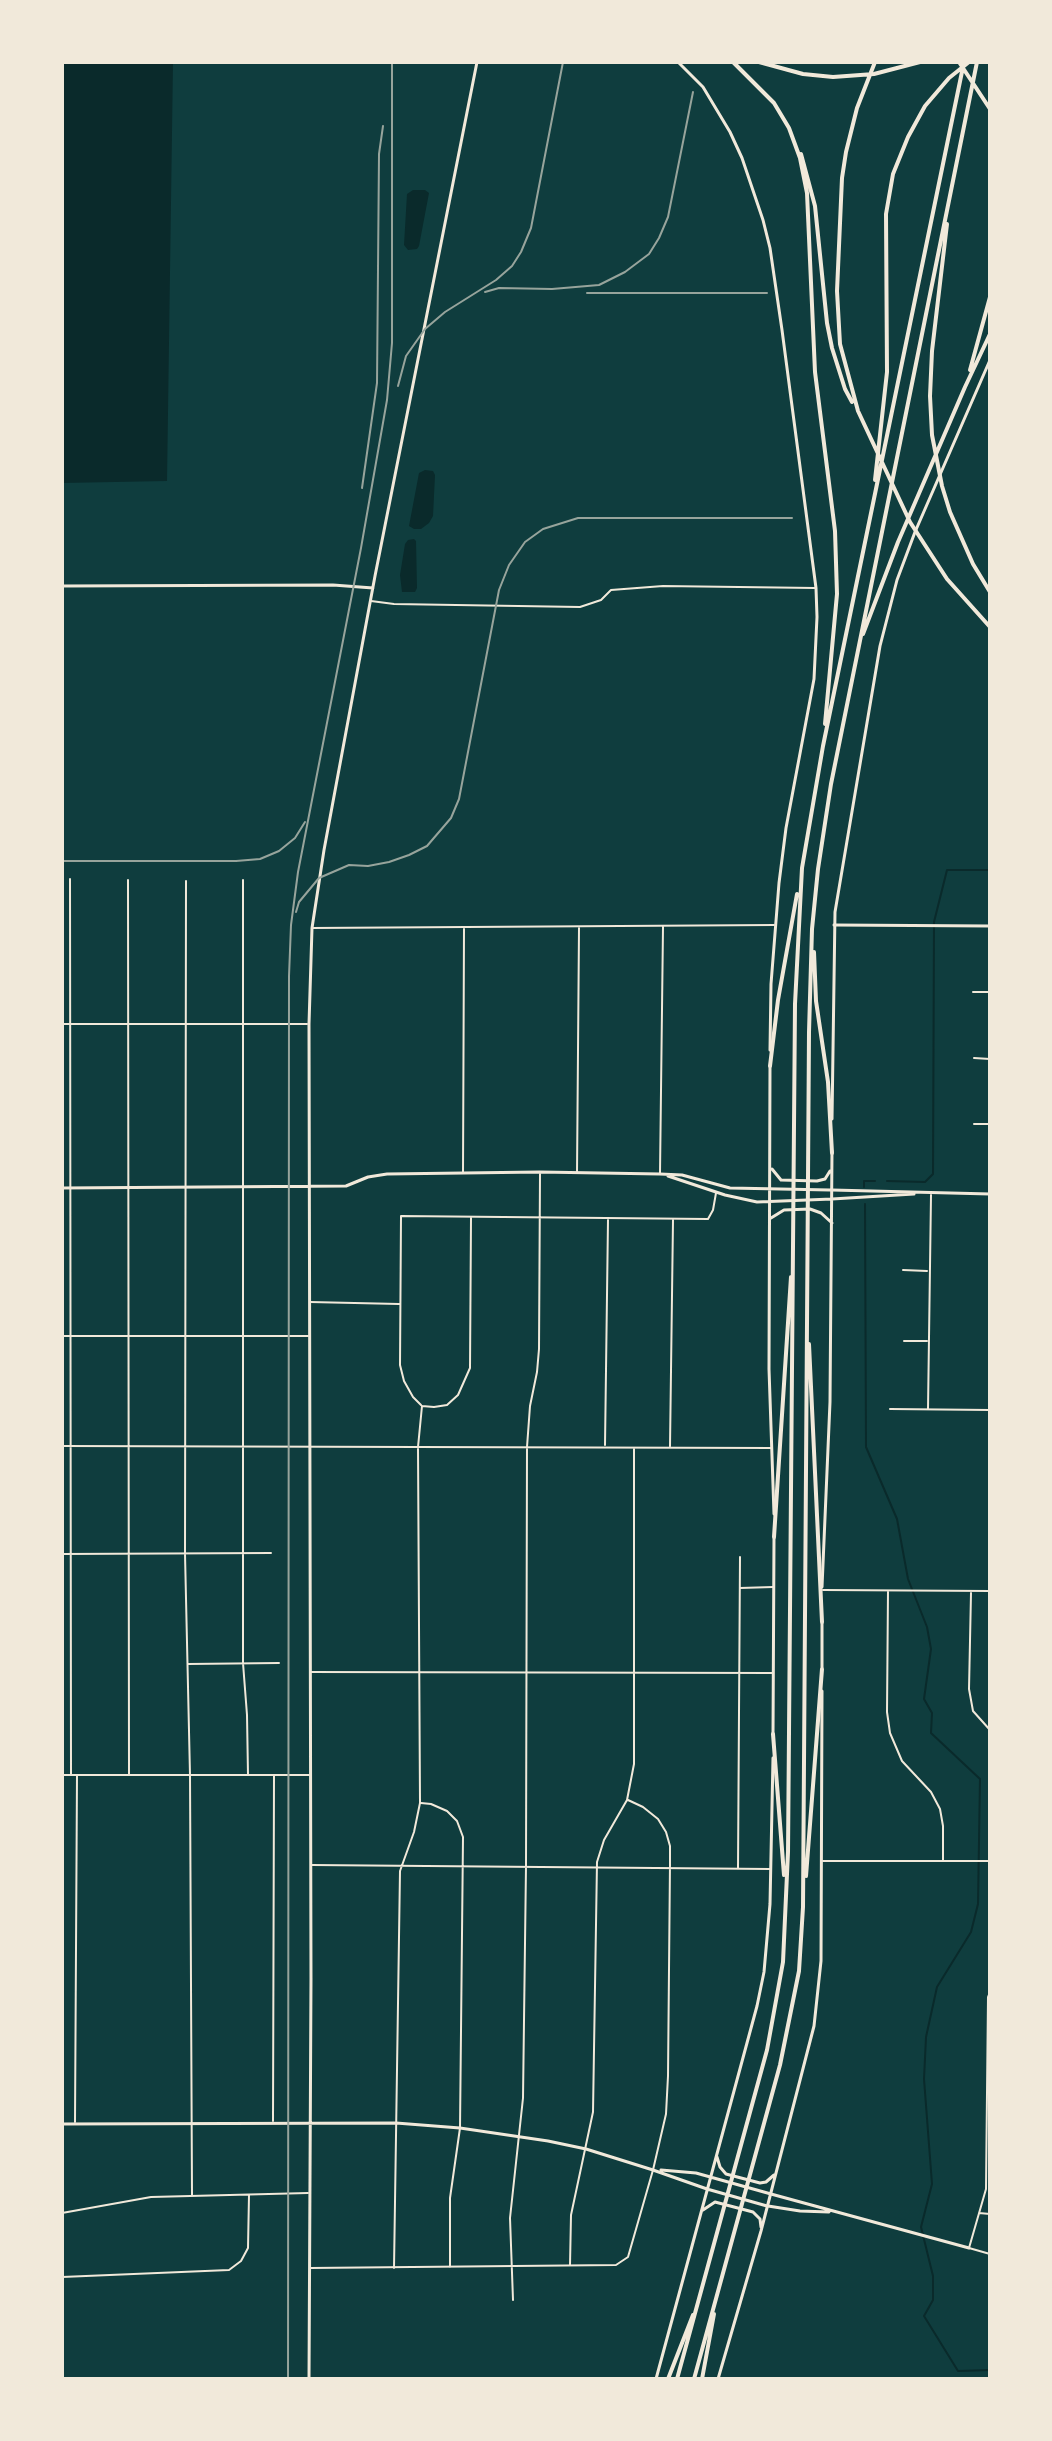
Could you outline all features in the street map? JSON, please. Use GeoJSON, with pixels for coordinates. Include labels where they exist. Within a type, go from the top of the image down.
{"type":"FeatureCollection","features":[{"type":"Feature","properties":{"kind":"highway"},"geometry":{"type":"LineString","coordinates":[[733,62],[774,103],[805,165],[813,192],[832,348],[858,411],[904,511],[931,557],[959,594],[990,627]]}},
{"type":"Feature","properties":{"kind":"highway"},"geometry":{"type":"LineString","coordinates":[[759,62],[803,74],[844,77],[888,72],[920,62]]}},
{"type":"Feature","properties":{"kind":"highway"},"geometry":{"type":"LineString","coordinates":[[848,389],[839,333],[837,291],[846,152],[857,108],[875,62]]}},
{"type":"Feature","properties":{"kind":"highway"},"geometry":{"type":"LineString","coordinates":[[770,1066],[778,1000],[823,746],[964,62]]}},
{"type":"Feature","properties":{"kind":"highway"},"geometry":{"type":"LineString","coordinates":[[964,62],[989,109]]}},
{"type":"Feature","properties":{"kind":"highway"},"geometry":{"type":"LineString","coordinates":[[872,507],[888,361],[886,214],[893,174],[912,128],[934,94],[964,62]]}},
{"type":"Feature","properties":{"kind":"highway"},"geometry":{"type":"LineString","coordinates":[[803,1907],[812,929],[827,801],[977,62]]}},
{"type":"Feature","properties":{"kind":"highway"},"geometry":{"type":"LineString","coordinates":[[789,128],[803,169],[808,206],[815,372],[835,531],[837,594],[823,746]]}},
{"type":"Feature","properties":{"kind":"highway"},"geometry":{"type":"LineString","coordinates":[[951,194],[932,351],[930,409],[942,486],[958,533],[990,592]]}},
{"type":"Feature","properties":{"kind":"highway"},"geometry":{"type":"LineString","coordinates":[[965,387],[990,297]]}},
{"type":"Feature","properties":{"kind":"highway"},"geometry":{"type":"LineString","coordinates":[[851,680],[868,618],[885,574],[990,334]]}},
{"type":"Feature","properties":{"kind":"highway"},"geometry":{"type":"LineString","coordinates":[[677,2379],[767,2050],[783,1962],[797,944],[802,868]]}},
{"type":"Feature","properties":{"kind":"highway"},"geometry":{"type":"LineString","coordinates":[[812,929],[816,1001],[828,1082],[832,1153]]}},
{"type":"Feature","properties":{"kind":"highway"},"geometry":{"type":"LineString","coordinates":[[774,1537],[794,1243]]}},
{"type":"Feature","properties":{"kind":"highway"},"geometry":{"type":"LineString","coordinates":[[807,1301],[822,1622]]}},
{"type":"Feature","properties":{"kind":"highway"},"geometry":{"type":"LineString","coordinates":[[694,2379],[793,2009],[799,1971],[822,1669]]}},
{"type":"Feature","properties":{"kind":"highway"},"geometry":{"type":"LineString","coordinates":[[773,1734],[786,1901]]}},
{"type":"Feature","properties":{"kind":"highway"},"geometry":{"type":"LineString","coordinates":[[702,2379],[719,2287]]}},
{"type":"Feature","properties":{"kind":"highway"},"geometry":{"type":"LineString","coordinates":[[668,2379],[701,2294]]}},
{"type":"Feature","properties":{"kind":"main road"},"geometry":{"type":"LineString","coordinates":[[309,2379],[309,1024],[312,928],[373,588],[477,62]]}},
{"type":"Feature","properties":{"kind":"main road"},"geometry":{"type":"LineString","coordinates":[[656,2379],[764,1972],[768,1941],[774,1673],[769,1369],[771,984],[786,828],[814,679],[817,629],[816,588],[770,248],[752,182],[730,132],[703,87],[678,62]]}},
{"type":"Feature","properties":{"kind":"main road"},"geometry":{"type":"LineString","coordinates":[[718,2379],[768,2206],[814,2026],[821,1961],[822,1590],[830,1402],[834,925],[870,701],[890,603],[915,532],[990,360]]}},
{"type":"Feature","properties":{"kind":"main road"},"geometry":{"type":"LineString","coordinates":[[62,586],[333,585],[373,588]]}},
{"type":"Feature","properties":{"kind":"main road"},"geometry":{"type":"LineString","coordinates":[[834,925],[990,926]]}},
{"type":"Feature","properties":{"kind":"main road"},"geometry":{"type":"LineString","coordinates":[[770,1166],[781,1180],[806,1181],[825,1179],[832,1167]]}},
{"type":"Feature","properties":{"kind":"main road"},"geometry":{"type":"LineString","coordinates":[[62,1188],[346,1186],[368,1177],[387,1174],[540,1172],[682,1175],[730,1188],[990,1194]]}},
{"type":"Feature","properties":{"kind":"main road"},"geometry":{"type":"LineString","coordinates":[[660,1174],[757,1202],[928,1194]]}},
{"type":"Feature","properties":{"kind":"main road"},"geometry":{"type":"LineString","coordinates":[[770,1219],[773,1214],[784,1210],[810,1209],[821,1213],[832,1223]]}},
{"type":"Feature","properties":{"kind":"main road"},"geometry":{"type":"LineString","coordinates":[[62,2124],[311,2122],[396,2123],[460,2128],[586,2149],[768,2206],[837,2213]]}},
{"type":"Feature","properties":{"kind":"main road"},"geometry":{"type":"LineString","coordinates":[[717,2153],[720,2167],[726,2174],[763,2183],[777,2172]]}},
{"type":"Feature","properties":{"kind":"main road"},"geometry":{"type":"LineString","coordinates":[[653,2170],[710,2177],[969,2248]]}},
{"type":"Feature","properties":{"kind":"main road"},"geometry":{"type":"LineString","coordinates":[[700,2212],[715,2202],[753,2212],[760,2219],[761,2231]]}},
{"type":"Feature","properties":{"kind":"street"},"geometry":{"type":"LineString","coordinates":[[371,601],[580,607],[601,600],[611,590],[663,586],[816,588]]}},
{"type":"Feature","properties":{"kind":"street"},"geometry":{"type":"LineString","coordinates":[[70,879],[71,1775]]}},
{"type":"Feature","properties":{"kind":"street"},"geometry":{"type":"LineString","coordinates":[[128,880],[129,1775]]}},
{"type":"Feature","properties":{"kind":"street"},"geometry":{"type":"LineString","coordinates":[[243,880],[243,1663],[248,1775]]}},
{"type":"Feature","properties":{"kind":"street"},"geometry":{"type":"LineString","coordinates":[[186,881],[185,1554],[190,1775],[192,2195]]}},
{"type":"Feature","properties":{"kind":"street"},"geometry":{"type":"LineString","coordinates":[[312,928],[775,925]]}},
{"type":"Feature","properties":{"kind":"street"},"geometry":{"type":"LineString","coordinates":[[660,1174],[663,926]]}},
{"type":"Feature","properties":{"kind":"street"},"geometry":{"type":"LineString","coordinates":[[463,1172],[464,927]]}},
{"type":"Feature","properties":{"kind":"street"},"geometry":{"type":"LineString","coordinates":[[577,1173],[579,927]]}},
{"type":"Feature","properties":{"kind":"street"},"geometry":{"type":"LineString","coordinates":[[973,992],[990,992]]}},
{"type":"Feature","properties":{"kind":"street"},"geometry":{"type":"LineString","coordinates":[[62,1024],[309,1024]]}},
{"type":"Feature","properties":{"kind":"street"},"geometry":{"type":"LineString","coordinates":[[974,1058],[990,1059]]}},
{"type":"Feature","properties":{"kind":"street"},"geometry":{"type":"LineString","coordinates":[[974,1124],[990,1124]]}},
{"type":"Feature","properties":{"kind":"street"},"geometry":{"type":"LineString","coordinates":[[513,2300],[510,2218],[523,2098],[527,1447],[539,1349],[540,1172]]}},
{"type":"Feature","properties":{"kind":"street"},"geometry":{"type":"LineString","coordinates":[[394,2268],[401,1865],[414,1832],[420,1803],[418,1447],[422,1406],[408,1389],[400,1365],[401,1216],[708,1219],[716,1192]]}},
{"type":"Feature","properties":{"kind":"street"},"geometry":{"type":"LineString","coordinates":[[928,1194],[928,1409]]}},
{"type":"Feature","properties":{"kind":"street"},"geometry":{"type":"LineString","coordinates":[[422,1406],[447,1405],[458,1395],[470,1368],[471,1216]]}},
{"type":"Feature","properties":{"kind":"street"},"geometry":{"type":"LineString","coordinates":[[605,1446],[608,1219]]}},
{"type":"Feature","properties":{"kind":"street"},"geometry":{"type":"LineString","coordinates":[[670,1448],[673,1219]]}},
{"type":"Feature","properties":{"kind":"street"},"geometry":{"type":"LineString","coordinates":[[903,1270],[929,1271]]}},
{"type":"Feature","properties":{"kind":"street"},"geometry":{"type":"LineString","coordinates":[[310,1302],[400,1304]]}},
{"type":"Feature","properties":{"kind":"street"},"geometry":{"type":"LineString","coordinates":[[62,1336],[310,1336]]}},
{"type":"Feature","properties":{"kind":"street"},"geometry":{"type":"LineString","coordinates":[[904,1341],[928,1341]]}},
{"type":"Feature","properties":{"kind":"street"},"geometry":{"type":"LineString","coordinates":[[890,1409],[990,1410]]}},
{"type":"Feature","properties":{"kind":"street"},"geometry":{"type":"LineString","coordinates":[[62,1446],[772,1448]]}},
{"type":"Feature","properties":{"kind":"street"},"geometry":{"type":"LineString","coordinates":[[570,2265],[571,2215],[593,2112],[596,1867],[604,1840],[627,1800],[634,1764],[634,1448]]}},
{"type":"Feature","properties":{"kind":"street"},"geometry":{"type":"LineString","coordinates":[[62,1554],[271,1553]]}},
{"type":"Feature","properties":{"kind":"street"},"geometry":{"type":"LineString","coordinates":[[738,1869],[740,1557]]}},
{"type":"Feature","properties":{"kind":"street"},"geometry":{"type":"LineString","coordinates":[[740,1588],[774,1587]]}},
{"type":"Feature","properties":{"kind":"street"},"geometry":{"type":"LineString","coordinates":[[822,1590],[990,1591]]}},
{"type":"Feature","properties":{"kind":"street"},"geometry":{"type":"LineString","coordinates":[[888,1591],[887,1712],[890,1733],[902,1761],[931,1792],[940,1809],[943,1861]]}},
{"type":"Feature","properties":{"kind":"street"},"geometry":{"type":"LineString","coordinates":[[971,1591],[969,1689],[973,1711],[990,1730]]}},
{"type":"Feature","properties":{"kind":"street"},"geometry":{"type":"LineString","coordinates":[[187,1664],[279,1663]]}},
{"type":"Feature","properties":{"kind":"street"},"geometry":{"type":"LineString","coordinates":[[309,1672],[774,1673]]}},
{"type":"Feature","properties":{"kind":"street"},"geometry":{"type":"LineString","coordinates":[[62,1775],[309,1775]]}},
{"type":"Feature","properties":{"kind":"street"},"geometry":{"type":"LineString","coordinates":[[75,2124],[77,1775]]}},
{"type":"Feature","properties":{"kind":"street"},"geometry":{"type":"LineString","coordinates":[[273,2122],[274,1775]]}},
{"type":"Feature","properties":{"kind":"street"},"geometry":{"type":"LineString","coordinates":[[309,2268],[616,2265],[628,2257],[666,2114],[670,1846],[658,1819],[627,1800]]}},
{"type":"Feature","properties":{"kind":"street"},"geometry":{"type":"LineString","coordinates":[[420,1803],[447,1811],[457,1821],[463,1837],[460,2128],[450,2198],[450,2268]]}},
{"type":"Feature","properties":{"kind":"street"},"geometry":{"type":"LineString","coordinates":[[821,1861],[990,1861]]}},
{"type":"Feature","properties":{"kind":"street"},"geometry":{"type":"LineString","coordinates":[[310,1865],[771,1869]]}},
{"type":"Feature","properties":{"kind":"street"},"geometry":{"type":"LineString","coordinates":[[990,1992],[986,2189],[969,2248],[990,2254]]}},
{"type":"Feature","properties":{"kind":"street"},"geometry":{"type":"LineString","coordinates":[[62,2213],[151,2197],[310,2193]]}},
{"type":"Feature","properties":{"kind":"street"},"geometry":{"type":"LineString","coordinates":[[62,2277],[229,2270],[241,2261],[248,2248],[249,2195]]}},
{"type":"Feature","properties":{"kind":"street"},"geometry":{"type":"LineString","coordinates":[[979,2213],[990,2214]]}},
{"type":"Feature","properties":{"kind":"water"},"geometry":{"type":"Polygon","coordinates":[[[62,62],[173,62],[167,481],[62,483],[62,62]]]}},
{"type":"Feature","properties":{"kind":"water"},"geometry":{"type":"Polygon","coordinates":[[[413,190],[429,193],[419,246],[408,250],[404,245],[407,194],[413,190]]]}},
{"type":"Feature","properties":{"kind":"water"},"geometry":{"type":"Polygon","coordinates":[[[433,471],[435,475],[433,516],[421,529],[414,529],[409,526],[419,473],[433,471]]]}},
{"type":"Feature","properties":{"kind":"water"},"geometry":{"type":"Polygon","coordinates":[[[414,539],[417,588],[415,592],[402,592],[400,575],[405,544],[414,539]]]}},
{"type":"Feature","properties":{"kind":"waterway"},"geometry":{"type":"LineString","coordinates":[[887,1181],[925,1182],[933,1174],[934,922],[947,870],[990,870]]}},
{"type":"Feature","properties":{"kind":"waterway"},"geometry":{"type":"LineString","coordinates":[[864,1187],[864,1181],[875,1181]]}},
{"type":"Feature","properties":{"kind":"waterway"},"geometry":{"type":"LineString","coordinates":[[865,1204],[866,1447],[897,1519],[908,1579],[927,1627],[931,1649],[924,1699],[932,1713],[931,1733],[980,1779],[978,1904],[971,1932],[937,1987],[926,2037],[924,2079],[932,2184],[921,2227],[933,2276],[933,2300],[924,2316],[958,2371],[990,2370]]}},
{"type":"Feature","properties":{"kind":"railway"},"geometry":{"type":"LineString","coordinates":[[288,2379],[291,925],[298,872],[387,400],[392,343],[392,62]]}},
{"type":"Feature","properties":{"kind":"railway"},"geometry":{"type":"LineString","coordinates":[[398,386],[406,356],[425,329],[445,312],[496,280],[512,266],[521,252],[531,228],[563,62]]}},
{"type":"Feature","properties":{"kind":"railway"},"geometry":{"type":"LineString","coordinates":[[485,292],[499,288],[552,289],[599,285],[625,272],[649,254],[668,217],[693,92]]}},
{"type":"Feature","properties":{"kind":"railway"},"geometry":{"type":"LineString","coordinates":[[362,488],[377,383],[379,154],[383,126]]}},
{"type":"Feature","properties":{"kind":"railway"},"geometry":{"type":"LineString","coordinates":[[587,293],[767,293]]}},
{"type":"Feature","properties":{"kind":"railway"},"geometry":{"type":"LineString","coordinates":[[296,912],[299,902],[319,878],[349,865],[368,866],[409,855],[427,846],[451,818],[459,799],[499,590],[509,565],[525,542],[543,529],[578,518],[792,518]]}},
{"type":"Feature","properties":{"kind":"railway"},"geometry":{"type":"LineString","coordinates":[[62,861],[260,859],[279,851],[295,838],[305,822]]}}]}
